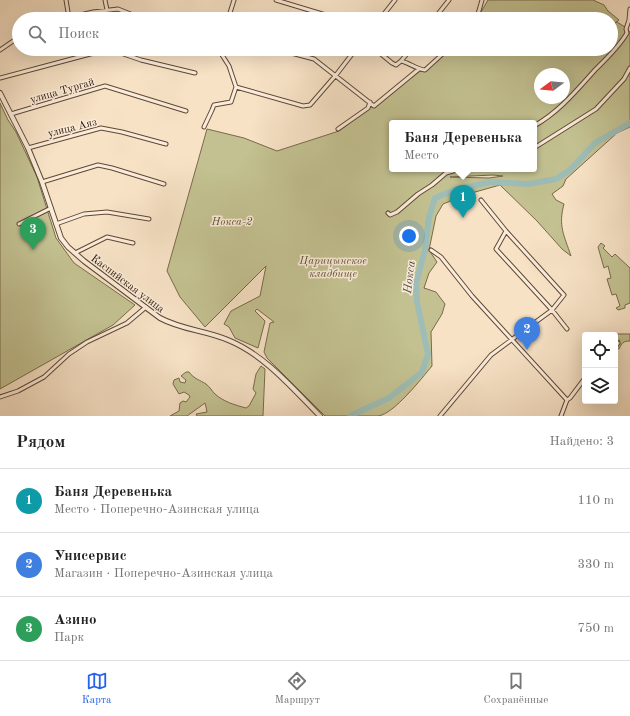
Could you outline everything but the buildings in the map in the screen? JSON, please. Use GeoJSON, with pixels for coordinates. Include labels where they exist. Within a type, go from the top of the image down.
{"type":"FeatureCollection","features":[{"type":"Feature","properties":{"kind":"street"},"geometry":{"type":"LineString","coordinates":[[66,0],[68,12]]}},
{"type":"Feature","properties":{"kind":"street"},"geometry":{"type":"LineString","coordinates":[[105,0],[107,10]]}},
{"type":"Feature","properties":{"kind":"street"},"geometry":{"type":"LineString","coordinates":[[230,12],[234,0]]}},
{"type":"Feature","properties":{"kind":"street"},"geometry":{"type":"LineString","coordinates":[[276,0],[316,12]]}},
{"type":"Feature","properties":{"kind":"street"},"geometry":{"type":"LineString","coordinates":[[440,12],[450,0]]}},
{"type":"Feature","properties":{"kind":"street"},"geometry":{"type":"LineString","coordinates":[[479,12],[482,0]]}},
{"type":"Feature","properties":{"kind":"street"},"geometry":{"type":"LineString","coordinates":[[385,12],[393,1]]}},
{"type":"Feature","properties":{"kind":"street"},"geometry":{"type":"LineString","coordinates":[[93,12],[118,9],[126,12]]}},
{"type":"Feature","properties":{"kind":"street"},"geometry":{"type":"LineString","coordinates":[[618,45],[627,33],[626,29],[630,20],[630,9]]}},
{"type":"Feature","properties":{"kind":"street"},"geometry":{"type":"LineString","coordinates":[[0,50],[12,42]]}},
{"type":"Feature","properties":{"kind":"street"},"geometry":{"type":"LineString","coordinates":[[0,78],[83,56]]}},
{"type":"Feature","properties":{"kind":"street"},"geometry":{"type":"LineString","coordinates":[[129,56],[195,73]]}},
{"type":"Feature","properties":{"kind":"street"},"geometry":{"type":"LineString","coordinates":[[204,127],[214,105],[216,103],[220,104],[231,102],[236,87],[229,66],[223,56]]}},
{"type":"Feature","properties":{"kind":"street"},"geometry":{"type":"LineString","coordinates":[[303,56],[314,59],[374,106],[419,69]]}},
{"type":"Feature","properties":{"kind":"street"},"geometry":{"type":"LineString","coordinates":[[236,87],[303,106],[310,105],[351,56]]}},
{"type":"Feature","properties":{"kind":"street"},"geometry":{"type":"LineString","coordinates":[[384,56],[396,65],[405,56]]}},
{"type":"Feature","properties":{"kind":"street"},"geometry":{"type":"LineString","coordinates":[[401,61],[409,62],[419,69],[425,70],[440,56]]}},
{"type":"Feature","properties":{"kind":"street"},"geometry":{"type":"LineString","coordinates":[[537,124],[564,104],[608,56]]}},
{"type":"Feature","properties":{"kind":"street"},"geometry":{"type":"LineString","coordinates":[[537,146],[596,109],[624,79],[630,68]]}},
{"type":"Feature","properties":{"kind":"street","name":"улица Тургай"},"geometry":{"type":"LineString","coordinates":[[12,114],[105,86],[186,111]]}},
{"type":"Feature","properties":{"kind":"street","name":"Каспийская улица"},"geometry":{"type":"LineString","coordinates":[[0,93],[28,148],[42,182],[61,238],[75,253],[160,318],[172,325],[228,340],[259,356],[320,416]]}},
{"type":"Feature","properties":{"kind":"street"},"geometry":{"type":"LineString","coordinates":[[338,129],[368,108],[370,102]]}},
{"type":"Feature","properties":{"kind":"street","name":"улица Аяз"},"geometry":{"type":"LineString","coordinates":[[28,148],[101,128],[166,144]]}},
{"type":"Feature","properties":{"kind":"street"},"geometry":{"type":"LineString","coordinates":[[42,182],[98,165],[164,184]]}},
{"type":"Feature","properties":{"kind":"street"},"geometry":{"type":"LineString","coordinates":[[388,213],[390,215],[397,212],[418,194],[450,172]]}},
{"type":"Feature","properties":{"kind":"street"},"geometry":{"type":"LineString","coordinates":[[440,416],[491,355],[552,310],[564,295],[506,231],[481,200]]}},
{"type":"Feature","properties":{"kind":"street"},"geometry":{"type":"LineString","coordinates":[[19,224],[51,208]]}},
{"type":"Feature","properties":{"kind":"street"},"geometry":{"type":"LineString","coordinates":[[56,224],[84,214],[107,212],[149,219]]}},
{"type":"Feature","properties":{"kind":"street"},"geometry":{"type":"LineString","coordinates":[[506,231],[496,250],[552,310],[567,329]]}},
{"type":"Feature","properties":{"kind":"street"},"geometry":{"type":"LineString","coordinates":[[75,253],[107,237],[133,243]]}},
{"type":"Feature","properties":{"kind":"street"},"geometry":{"type":"LineString","coordinates":[[431,250],[441,257],[472,296],[567,400]]}},
{"type":"Feature","properties":{"kind":"street"},"geometry":{"type":"LineString","coordinates":[[0,397],[18,391],[44,377],[69,354],[87,342],[127,323],[146,307]]}},
{"type":"Feature","properties":{"kind":"street"},"geometry":{"type":"LineString","coordinates":[[561,416],[567,400],[582,382]]}},
{"type":"Feature","properties":{"kind":"green space"},"geometry":{"type":"Polygon","coordinates":[[[488,0],[593,0],[604,5],[609,12],[481,12],[488,0]]]}},
{"type":"Feature","properties":{"kind":"green space"},"geometry":{"type":"Polygon","coordinates":[[[618,23],[628,29],[629,33],[630,31],[630,127],[617,133],[566,179],[563,186],[552,194],[556,200],[564,204],[562,212],[562,225],[571,256],[562,249],[537,221],[500,185],[468,194],[443,204],[436,216],[429,250],[437,262],[429,273],[424,288],[436,292],[445,304],[442,314],[431,332],[432,366],[399,403],[384,414],[378,416],[325,416],[267,358],[264,352],[270,323],[274,322],[257,309],[255,311],[265,321],[258,348],[235,338],[229,327],[224,324],[231,311],[260,296],[266,266],[205,327],[180,297],[167,271],[207,129],[244,138],[277,151],[339,131],[441,56],[618,56],[618,23]],[[493,175],[450,177],[489,178],[503,176],[493,175]]]}},
{"type":"Feature","properties":{"kind":"green space"},"geometry":{"type":"Polygon","coordinates":[[[0,103],[8,120],[16,132],[37,177],[56,238],[74,263],[135,305],[113,325],[0,389],[0,103]]]}},
{"type":"Feature","properties":{"kind":"green space"},"geometry":{"type":"Polygon","coordinates":[[[601,243],[605,246],[603,248],[612,257],[615,254],[630,268],[630,303],[625,305],[625,308],[618,310],[616,308],[620,306],[616,294],[612,295],[607,279],[611,278],[608,266],[604,268],[598,247],[601,243]]]}},
{"type":"Feature","properties":{"kind":"green space"},"geometry":{"type":"Polygon","coordinates":[[[618,334],[630,334],[630,341],[623,343],[619,349],[618,344],[620,340],[618,340],[618,334]]]}},
{"type":"Feature","properties":{"kind":"green space"},"geometry":{"type":"Polygon","coordinates":[[[261,366],[265,369],[263,416],[197,416],[196,414],[207,412],[205,403],[187,416],[170,416],[179,411],[180,403],[183,401],[186,402],[190,397],[184,392],[179,394],[173,384],[174,380],[179,378],[180,382],[185,383],[186,380],[181,376],[186,372],[189,372],[195,378],[209,386],[215,394],[222,399],[246,408],[249,406],[256,393],[253,389],[256,374],[261,366]]]}},
{"type":"Feature","properties":{"kind":"waterway","name":"Нокса"},"geometry":{"type":"LineString","coordinates":[[350,416],[389,398],[422,372],[428,354],[417,302],[416,283],[425,250],[429,217],[435,198],[457,189],[491,182],[528,184],[556,179],[570,170],[595,143],[630,123]]}},
{"type":"Feature","properties":{"kind":"place","name":"Баня Деревенька"},"geometry":{"type":"Point","coordinates":[463,218]}},
{"type":"Feature","properties":{"kind":"place","name":"Азино"},"geometry":{"type":"Point","coordinates":[33,250]}},
{"type":"Feature","properties":{"kind":"place","name":"Унисервис"},"geometry":{"type":"Point","coordinates":[527,350]}},
{"type":"Feature","properties":{"kind":"park label","name":"Нокса-2"},"geometry":{"type":"Point","coordinates":[232,221]}},
{"type":"Feature","properties":{"kind":"park label","name":"Царицынское кладбище"},"geometry":{"type":"Point","coordinates":[333,266]}}]}
